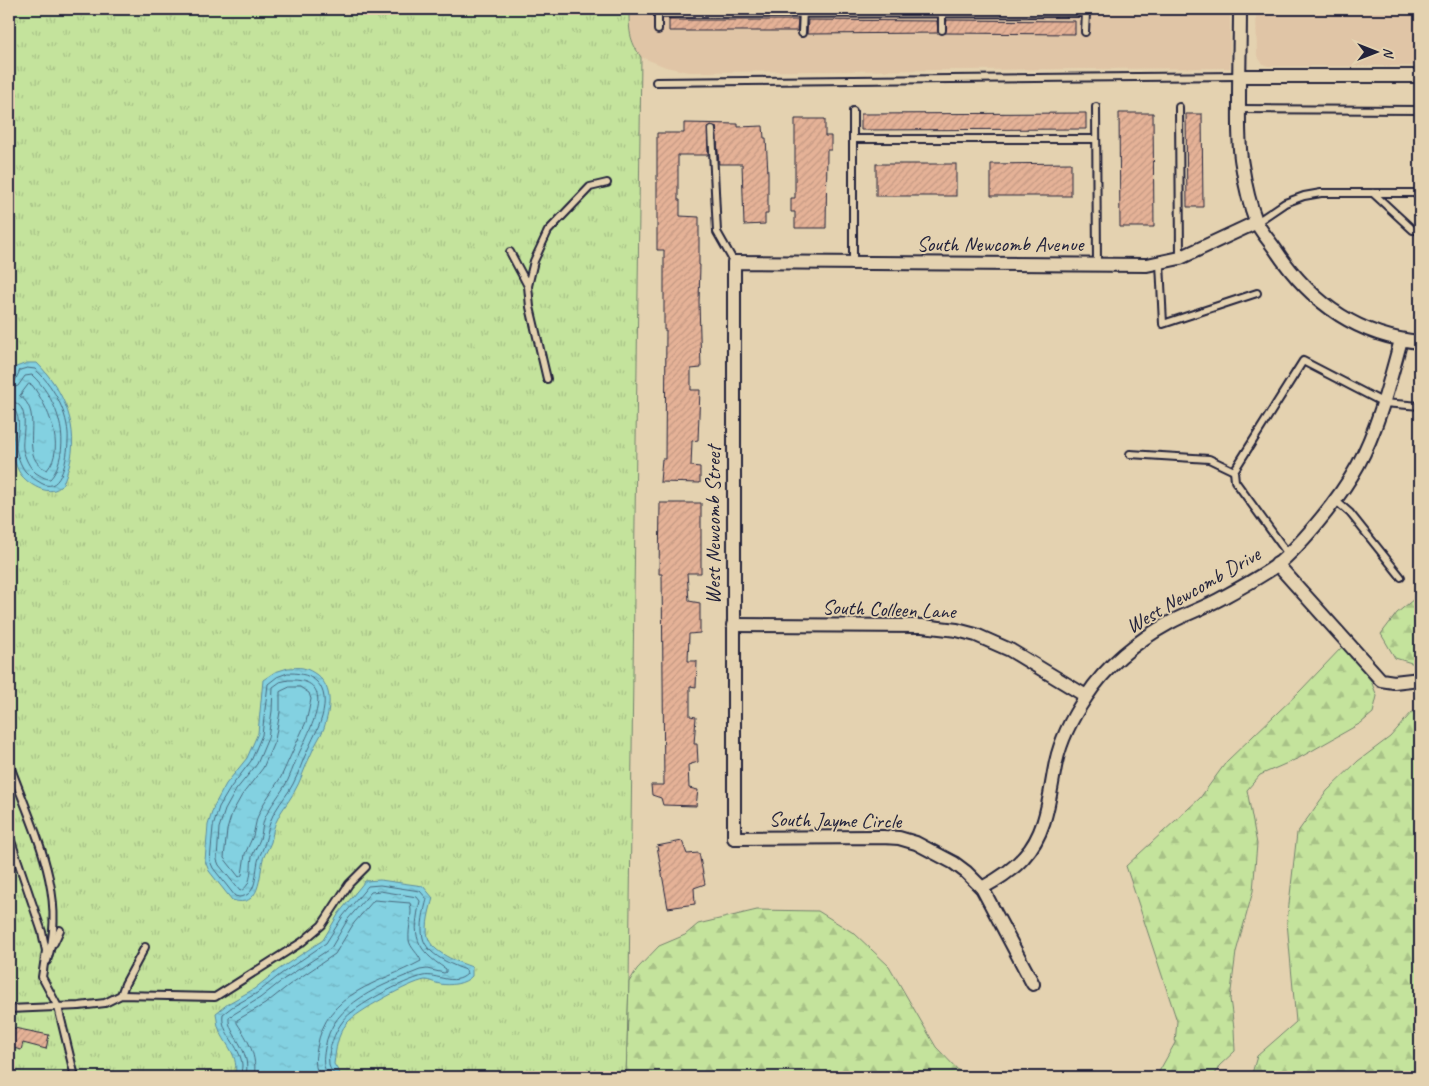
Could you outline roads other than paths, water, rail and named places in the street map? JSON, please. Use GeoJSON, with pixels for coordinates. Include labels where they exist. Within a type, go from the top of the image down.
{"type":"FeatureCollection","features":[{"type":"Feature","properties":{"kind":"street"},"geometry":{"type":"LineString","coordinates":[[1240,9],[1239,109],[1242,163],[1248,195],[1256,222],[1283,262],[1306,289],[1328,308],[1347,320],[1401,340],[1420,342]]}},
{"type":"Feature","properties":{"kind":"street"},"geometry":{"type":"LineString","coordinates":[[1239,76],[1420,76]]}},
{"type":"Feature","properties":{"kind":"street","name":"South Newcomb Avenue"},"geometry":{"type":"LineString","coordinates":[[734,262],[1147,265],[1180,258],[1256,222]]}},
{"type":"Feature","properties":{"kind":"street","name":"West Newcomb Street"},"geometry":{"type":"LineString","coordinates":[[734,262],[734,787]]}},
{"type":"Feature","properties":{"kind":"street","name":"West Newcomb Drive"},"geometry":{"type":"LineString","coordinates":[[982,888],[1001,878],[1014,867],[1025,857],[1038,838],[1046,817],[1056,762],[1064,739],[1086,696],[1116,662],[1150,635],[1229,594],[1278,564],[1306,536],[1335,500],[1358,466],[1368,444],[1384,403],[1401,340]]}},
{"type":"Feature","properties":{"kind":"street"},"geometry":{"type":"LineString","coordinates":[[1278,564],[1382,680],[1394,682],[1420,680]]}},
{"type":"Feature","properties":{"kind":"street","name":"South Colleen Lane"},"geometry":{"type":"LineString","coordinates":[[733,625],[922,626],[957,630],[976,635],[1010,650],[1086,696]]}},
{"type":"Feature","properties":{"kind":"street","name":"South Jayme Circle"},"geometry":{"type":"LineString","coordinates":[[734,787],[734,838],[883,836],[900,838],[916,843],[954,863],[982,888],[1033,984]]}},
{"type":"Feature","properties":{"kind":"lane"},"geometry":{"type":"LineString","coordinates":[[802,33],[803,11]]}},
{"type":"Feature","properties":{"kind":"lane"},"geometry":{"type":"LineString","coordinates":[[942,11],[942,30]]}},
{"type":"Feature","properties":{"kind":"lane"},"geometry":{"type":"LineString","coordinates":[[658,30],[658,12],[1086,11],[1085,32]]}},
{"type":"Feature","properties":{"kind":"lane"},"geometry":{"type":"LineString","coordinates":[[656,82],[1239,76]]}},
{"type":"Feature","properties":{"kind":"lane"},"geometry":{"type":"LineString","coordinates":[[1096,107],[1097,264]]}},
{"type":"Feature","properties":{"kind":"lane"},"geometry":{"type":"LineString","coordinates":[[1179,107],[1180,258]]}},
{"type":"Feature","properties":{"kind":"lane"},"geometry":{"type":"LineString","coordinates":[[1239,109],[1420,110]]}},
{"type":"Feature","properties":{"kind":"lane"},"geometry":{"type":"LineString","coordinates":[[853,111],[853,263]]}},
{"type":"Feature","properties":{"kind":"lane"},"geometry":{"type":"LineString","coordinates":[[712,130],[717,232],[734,262]]}},
{"type":"Feature","properties":{"kind":"lane"},"geometry":{"type":"LineString","coordinates":[[853,138],[1096,139]]}},
{"type":"Feature","properties":{"kind":"lane"},"geometry":{"type":"LineString","coordinates":[[547,379],[530,307],[528,286],[534,261],[548,231],[590,187],[607,183]]}},
{"type":"Feature","properties":{"kind":"lane"},"geometry":{"type":"LineString","coordinates":[[1256,222],[1285,203],[1304,196],[1321,193],[1420,193]]}},
{"type":"Feature","properties":{"kind":"lane"},"geometry":{"type":"LineString","coordinates":[[1373,193],[1413,230],[1420,230]]}},
{"type":"Feature","properties":{"kind":"lane"},"geometry":{"type":"LineString","coordinates":[[510,252],[528,286]]}},
{"type":"Feature","properties":{"kind":"lane"},"geometry":{"type":"LineString","coordinates":[[1160,263],[1164,324],[1257,293]]}},
{"type":"Feature","properties":{"kind":"lane"},"geometry":{"type":"LineString","coordinates":[[1288,554],[1235,481],[1234,471],[1303,361],[1384,403],[1420,406]]}},
{"type":"Feature","properties":{"kind":"lane"},"geometry":{"type":"LineString","coordinates":[[1130,454],[1209,459],[1234,471]]}},
{"type":"Feature","properties":{"kind":"lane"},"geometry":{"type":"LineString","coordinates":[[1335,500],[1350,513],[1401,577]]}},
{"type":"Feature","properties":{"kind":"lane"},"geometry":{"type":"LineString","coordinates":[[9,763],[49,873],[54,913],[53,944]]}},
{"type":"Feature","properties":{"kind":"lane"},"geometry":{"type":"LineString","coordinates":[[9,835],[45,943],[42,976],[58,1007],[75,1077]]}},
{"type":"Feature","properties":{"kind":"lane"},"geometry":{"type":"LineString","coordinates":[[9,1009],[105,1003],[121,995],[215,997],[302,942],[322,925],[349,884],[366,867]]}},
{"type":"Feature","properties":{"kind":"lane"},"geometry":{"type":"LineString","coordinates":[[42,976],[60,930]]}},
{"type":"Feature","properties":{"kind":"lane"},"geometry":{"type":"LineString","coordinates":[[121,995],[145,947]]}},
{"type":"Feature","properties":{"kind":"water"},"geometry":{"type":"Polygon","coordinates":[[[27,363],[37,363],[47,374],[62,398],[68,411],[71,425],[72,453],[65,478],[62,485],[57,489],[47,491],[36,487],[22,476],[15,463],[11,446],[14,433],[9,386],[16,367],[27,363]]]}},
{"type":"Feature","properties":{"kind":"water"},"geometry":{"type":"Polygon","coordinates":[[[288,668],[307,669],[317,675],[326,687],[329,707],[323,731],[296,789],[280,813],[274,828],[271,842],[263,859],[257,889],[249,900],[241,902],[232,900],[209,871],[205,861],[208,825],[214,806],[226,784],[247,758],[258,733],[263,680],[275,672],[288,668]]]}},
{"type":"Feature","properties":{"kind":"water"},"geometry":{"type":"Polygon","coordinates":[[[380,880],[423,886],[433,898],[427,927],[430,943],[446,956],[472,967],[472,976],[461,983],[448,985],[428,980],[418,982],[384,998],[352,1018],[341,1032],[336,1048],[334,1064],[342,1077],[235,1077],[234,1057],[219,1029],[216,1013],[229,1003],[254,989],[278,970],[323,940],[339,913],[365,881],[380,880]]]}}]}
